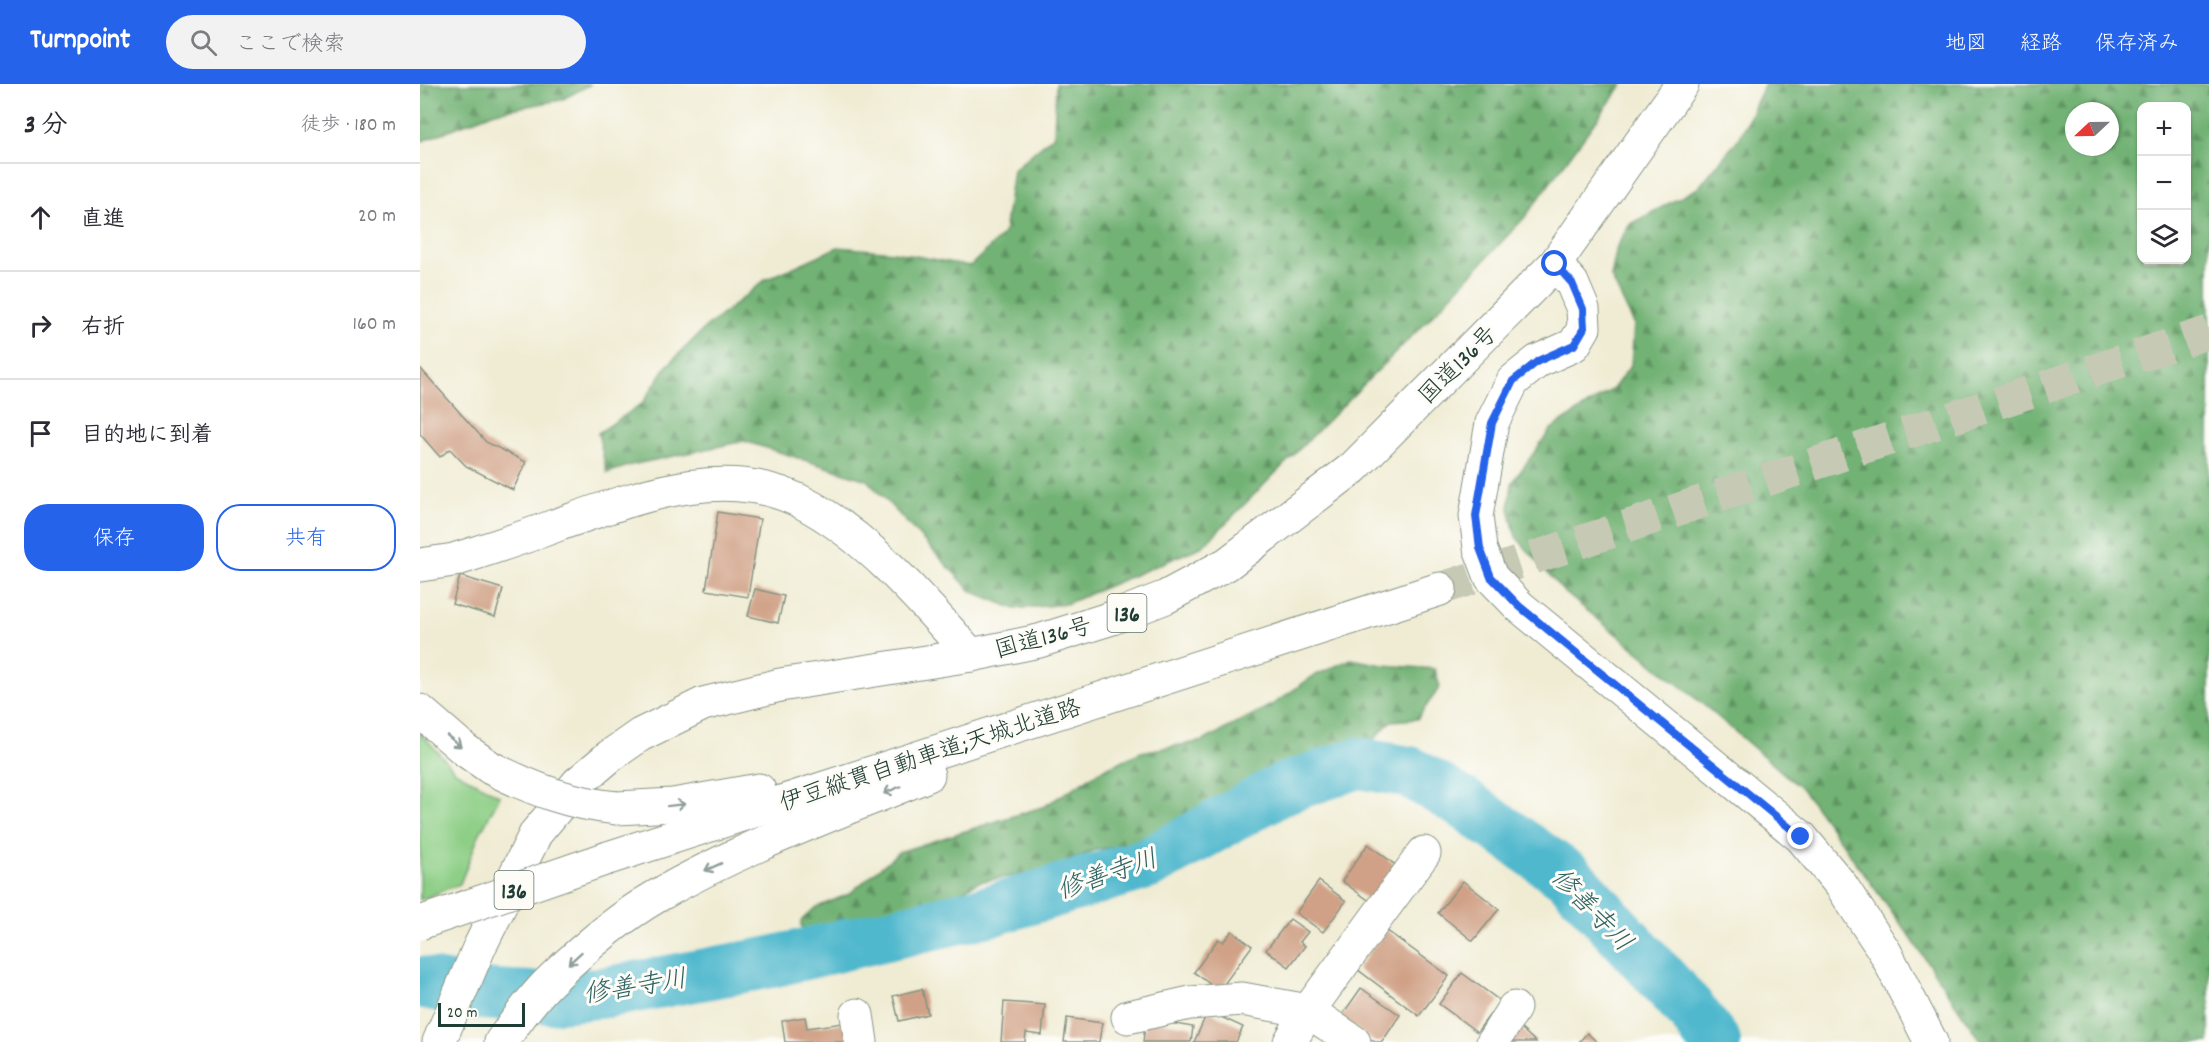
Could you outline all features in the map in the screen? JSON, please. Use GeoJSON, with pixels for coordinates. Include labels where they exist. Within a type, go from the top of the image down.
{"type":"FeatureCollection","features":[{"type":"Feature","properties":{"kind":"main road","name":"国道136号"},"geometry":{"type":"LineString","coordinates":[[439,1042],[479,948],[536,834],[554,809],[578,783],[640,735],[703,704],[738,693],[971,655],[1039,641],[1112,618],[1166,597],[1227,564],[1353,468],[1555,264],[1682,84]]}},
{"type":"Feature","properties":{"kind":"main road"},"geometry":{"type":"LineString","coordinates":[[1555,264],[1572,283],[1583,309],[1584,328],[1574,345],[1538,361],[1513,381],[1492,423],[1476,516],[1480,548],[1491,577],[1519,606],[1801,837],[1841,885],[1885,952],[1931,1042]]}},
{"type":"Feature","properties":{"kind":"main road"},"geometry":{"type":"LineString","coordinates":[[420,565],[454,560],[662,491],[710,484],[751,486],[778,491],[811,506],[860,541],[914,593],[971,655]]}},
{"type":"Feature","properties":{"kind":"main road","name":"伊豆縦貫自動車道;天城北道路"},"geometry":{"type":"LineString","coordinates":[[420,923],[608,858],[1440,589]]}},
{"type":"Feature","properties":{"kind":"main road"},"geometry":{"type":"LineString","coordinates":[[501,1042],[551,980],[620,921],[654,897],[694,876],[1120,694]]}},
{"type":"Feature","properties":{"kind":"main road"},"geometry":{"type":"LineString","coordinates":[[420,711],[465,750],[491,768],[551,796],[582,804],[617,808],[673,805],[738,795],[1002,722],[1059,712]]}},
{"type":"Feature","properties":{"kind":"main road"},"geometry":{"type":"LineString","coordinates":[[1290,1042],[1308,1011],[1424,853]]}},
{"type":"Feature","properties":{"kind":"main road"},"geometry":{"type":"LineString","coordinates":[[1128,1017],[1190,1003],[1242,999],[1308,1011],[1354,1042]]}},
{"type":"Feature","properties":{"kind":"main road"},"geometry":{"type":"LineString","coordinates":[[1493,1042],[1514,1008]]}},
{"type":"Feature","properties":{"kind":"green space"},"geometry":{"type":"Polygon","coordinates":[[[420,84],[591,84],[561,100],[495,112],[420,142],[420,84]]]}},
{"type":"Feature","properties":{"kind":"green space"},"geometry":{"type":"Polygon","coordinates":[[[1056,84],[1623,84],[1525,217],[1432,316],[1203,546],[1066,604],[1015,609],[971,591],[867,480],[744,441],[631,465],[607,473],[598,433],[642,404],[666,367],[703,330],[765,280],[838,247],[894,252],[970,266],[1004,234],[1013,170],[1054,135],[1056,84]]]}},
{"type":"Feature","properties":{"kind":"green space"},"geometry":{"type":"Polygon","coordinates":[[[1765,84],[2209,84],[2209,1042],[1981,1042],[1911,938],[1803,790],[1711,711],[1563,591],[1516,537],[1509,509],[1512,483],[1551,429],[1613,389],[1631,365],[1634,324],[1611,277],[1617,246],[1630,224],[1698,188],[1740,137],[1765,84]]]}},
{"type":"Feature","properties":{"kind":"green space"},"geometry":{"type":"Polygon","coordinates":[[[1351,659],[1383,665],[1435,669],[1440,687],[1417,719],[1391,721],[1369,745],[1345,749],[1254,786],[1166,839],[1095,850],[1048,870],[978,882],[943,902],[906,917],[841,919],[812,933],[801,926],[802,920],[815,908],[849,894],[899,852],[1045,806],[1100,771],[1141,752],[1203,741],[1275,703],[1312,677],[1351,659]]]}},
{"type":"Feature","properties":{"kind":"green space"},"geometry":{"type":"Polygon","coordinates":[[[420,732],[455,771],[500,796],[479,835],[460,884],[420,900],[420,732]]]}},
{"type":"Feature","properties":{"kind":"building"},"geometry":{"type":"Polygon","coordinates":[[[420,368],[486,442],[526,462],[513,490],[466,466],[450,449],[440,457],[420,434],[420,368]]]}},
{"type":"Feature","properties":{"kind":"building"},"geometry":{"type":"Polygon","coordinates":[[[718,512],[760,519],[748,597],[706,590],[718,512]]]}},
{"type":"Feature","properties":{"kind":"building"},"geometry":{"type":"Polygon","coordinates":[[[460,576],[503,589],[495,617],[452,604],[460,576]]]}},
{"type":"Feature","properties":{"kind":"building"},"geometry":{"type":"Polygon","coordinates":[[[755,589],[784,596],[778,623],[748,616],[755,589]]]}},
{"type":"Feature","properties":{"kind":"building"},"geometry":{"type":"Polygon","coordinates":[[[1368,844],[1398,867],[1371,902],[1342,881],[1368,844]]]}},
{"type":"Feature","properties":{"kind":"building"},"geometry":{"type":"Polygon","coordinates":[[[1319,881],[1346,901],[1323,932],[1296,913],[1319,881]]]}},
{"type":"Feature","properties":{"kind":"building"},"geometry":{"type":"Polygon","coordinates":[[[1463,881],[1499,909],[1473,941],[1438,913],[1463,881]]]}},
{"type":"Feature","properties":{"kind":"building"},"geometry":{"type":"Polygon","coordinates":[[[1290,919],[1308,932],[1300,942],[1305,946],[1289,967],[1266,950],[1290,919]]]}},
{"type":"Feature","properties":{"kind":"building"},"geometry":{"type":"Polygon","coordinates":[[[1386,930],[1449,976],[1419,1016],[1357,969],[1386,930]]]}},
{"type":"Feature","properties":{"kind":"building"},"geometry":{"type":"Polygon","coordinates":[[[1232,931],[1252,946],[1219,991],[1194,972],[1218,939],[1223,942],[1232,931]]]}},
{"type":"Feature","properties":{"kind":"building"},"geometry":{"type":"Polygon","coordinates":[[[1462,973],[1500,1001],[1477,1032],[1439,1004],[1462,973]]]}},
{"type":"Feature","properties":{"kind":"building"},"geometry":{"type":"Polygon","coordinates":[[[1361,988],[1400,1015],[1382,1042],[1375,1042],[1340,1018],[1361,988]]]}},
{"type":"Feature","properties":{"kind":"building"},"geometry":{"type":"Polygon","coordinates":[[[922,989],[928,1014],[899,1021],[893,996],[922,989]]]}},
{"type":"Feature","properties":{"kind":"building"},"geometry":{"type":"Polygon","coordinates":[[[1004,1002],[1045,1005],[1042,1035],[1026,1033],[1025,1042],[1001,1042],[1004,1002]]]}},
{"type":"Feature","properties":{"kind":"building"},"geometry":{"type":"Polygon","coordinates":[[[1208,1011],[1243,1027],[1236,1042],[1194,1042],[1208,1011]]]}},
{"type":"Feature","properties":{"kind":"building"},"geometry":{"type":"Polygon","coordinates":[[[805,1017],[807,1028],[850,1022],[853,1042],[785,1042],[782,1021],[805,1017]]]}},
{"type":"Feature","properties":{"kind":"building"},"geometry":{"type":"Polygon","coordinates":[[[1067,1018],[1102,1023],[1099,1042],[1064,1042],[1067,1018]]]}},
{"type":"Feature","properties":{"kind":"building"},"geometry":{"type":"Polygon","coordinates":[[[1146,1019],[1193,1027],[1191,1042],[1143,1042],[1146,1019]]]}},
{"type":"Feature","properties":{"kind":"building"},"geometry":{"type":"Polygon","coordinates":[[[1518,1026],[1536,1042],[1504,1042],[1518,1026]]]}},
{"type":"Feature","properties":{"kind":"building"},"geometry":{"type":"Polygon","coordinates":[[[1587,1033],[1597,1042],[1579,1042],[1587,1033]]]}},
{"type":"Feature","properties":{"kind":"waterway","name":"修善寺川"},"geometry":{"type":"LineString","coordinates":[[420,982],[479,994],[550,998],[608,992],[771,962],[993,910],[1149,863],[1282,789],[1358,763],[1410,772],[1466,805],[1570,878],[1689,1008],[1715,1042]]}},
{"type":"Feature","properties":{"kind":"tunnel"},"geometry":{"type":"LineString","coordinates":[[1440,589],[2209,332]]}},
{"type":"Feature","properties":{"kind":"route"},"geometry":{"type":"LineString","coordinates":[[1555,264],[1572,283],[1583,309],[1584,328],[1574,345],[1538,361],[1513,381],[1492,423],[1481,476],[1476,516],[1480,548],[1491,577],[1519,606],[1801,837]]}}]}
